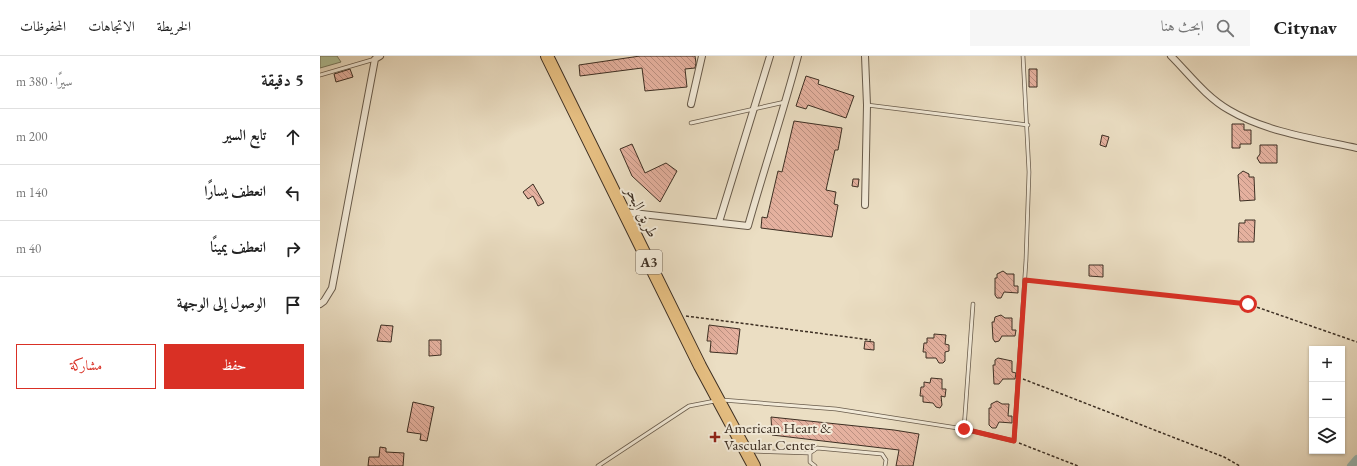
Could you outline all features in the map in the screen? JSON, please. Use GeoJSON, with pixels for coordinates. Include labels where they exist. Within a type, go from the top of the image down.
{"type":"FeatureCollection","features":[{"type":"Feature","properties":{"kind":"highway","name":"طريق البحر"},"geometry":{"type":"LineString","coordinates":[[546,56],[674,314],[754,466]]}},
{"type":"Feature","properties":{"kind":"street"},"geometry":{"type":"LineString","coordinates":[[691,104],[702,56]]}},
{"type":"Feature","properties":{"kind":"street"},"geometry":{"type":"LineString","coordinates":[[719,222],[770,56]]}},
{"type":"Feature","properties":{"kind":"street"},"geometry":{"type":"LineString","coordinates":[[624,212],[748,226],[768,155],[786,102],[798,56]]}},
{"type":"Feature","properties":{"kind":"street"},"geometry":{"type":"LineString","coordinates":[[865,56],[867,105],[865,205]]}},
{"type":"Feature","properties":{"kind":"street"},"geometry":{"type":"LineString","coordinates":[[1171,56],[1208,94],[1229,110],[1263,125],[1357,148]]}},
{"type":"Feature","properties":{"kind":"street"},"geometry":{"type":"LineString","coordinates":[[320,304],[324,301],[332,288],[338,264],[355,156],[377,58]]}},
{"type":"Feature","properties":{"kind":"lane"},"geometry":{"type":"LineString","coordinates":[[598,466],[689,406],[719,400],[836,409],[964,429],[1014,441],[1025,280],[1029,172],[1028,125],[1023,56]]}},
{"type":"Feature","properties":{"kind":"lane"},"geometry":{"type":"LineString","coordinates":[[320,75],[377,58]]}},
{"type":"Feature","properties":{"kind":"lane"},"geometry":{"type":"LineString","coordinates":[[691,123],[753,108],[786,102]]}},
{"type":"Feature","properties":{"kind":"lane"},"geometry":{"type":"LineString","coordinates":[[867,105],[1028,125]]}},
{"type":"Feature","properties":{"kind":"lane"},"geometry":{"type":"LineString","coordinates":[[964,429],[973,304]]}},
{"type":"Feature","properties":{"kind":"lane"},"geometry":{"type":"LineString","coordinates":[[746,451],[810,453],[817,448],[882,454],[886,460],[885,466]]}},
{"type":"Feature","properties":{"kind":"lane"},"geometry":{"type":"LineString","coordinates":[[810,453],[810,462],[815,466]]}},
{"type":"Feature","properties":{"kind":"path"},"geometry":{"type":"LineString","coordinates":[[1025,280],[1248,304],[1357,342]]}},
{"type":"Feature","properties":{"kind":"path"},"geometry":{"type":"LineString","coordinates":[[674,314],[872,340]]}},
{"type":"Feature","properties":{"kind":"path"},"geometry":{"type":"LineString","coordinates":[[1018,377],[1224,457],[1240,466]]}},
{"type":"Feature","properties":{"kind":"path"},"geometry":{"type":"LineString","coordinates":[[1014,441],[1078,466]]}},
{"type":"Feature","properties":{"kind":"green space"},"geometry":{"type":"Polygon","coordinates":[[[320,56],[337,56],[341,62],[320,68],[320,56]]]}},
{"type":"Feature","properties":{"kind":"building"},"geometry":{"type":"Polygon","coordinates":[[[640,56],[695,56],[696,63],[695,68],[685,69],[687,87],[645,91],[642,68],[580,76],[579,65],[640,56]]]}},
{"type":"Feature","properties":{"kind":"building"},"geometry":{"type":"Polygon","coordinates":[[[350,69],[353,77],[336,82],[334,74],[350,69]]]}},
{"type":"Feature","properties":{"kind":"building"},"geometry":{"type":"Polygon","coordinates":[[[1029,69],[1037,69],[1037,87],[1029,87],[1029,69]]]}},
{"type":"Feature","properties":{"kind":"building"},"geometry":{"type":"Polygon","coordinates":[[[806,76],[819,80],[818,84],[854,96],[846,118],[808,105],[806,109],[796,106],[806,76]]]}},
{"type":"Feature","properties":{"kind":"building"},"geometry":{"type":"Polygon","coordinates":[[[794,121],[842,128],[838,150],[835,150],[826,190],[836,192],[834,204],[838,205],[832,237],[761,228],[762,217],[767,218],[778,171],[782,172],[794,121]]]}},
{"type":"Feature","properties":{"kind":"building"},"geometry":{"type":"Polygon","coordinates":[[[1232,124],[1244,124],[1244,130],[1251,130],[1251,144],[1240,144],[1240,148],[1232,148],[1232,124]]]}},
{"type":"Feature","properties":{"kind":"building"},"geometry":{"type":"Polygon","coordinates":[[[1102,135],[1109,137],[1106,147],[1100,145],[1102,135]]]}},
{"type":"Feature","properties":{"kind":"building"},"geometry":{"type":"Polygon","coordinates":[[[632,144],[645,173],[666,163],[677,171],[660,202],[632,176],[620,149],[632,144]]]}},
{"type":"Feature","properties":{"kind":"building"},"geometry":{"type":"Polygon","coordinates":[[[1260,145],[1277,145],[1277,163],[1260,163],[1257,158],[1260,154],[1260,145]]]}},
{"type":"Feature","properties":{"kind":"building"},"geometry":{"type":"Polygon","coordinates":[[[1243,171],[1249,174],[1249,177],[1254,177],[1255,200],[1240,201],[1238,175],[1243,171]]]}},
{"type":"Feature","properties":{"kind":"building"},"geometry":{"type":"Polygon","coordinates":[[[853,179],[859,179],[858,187],[852,186],[853,179]]]}},
{"type":"Feature","properties":{"kind":"building"},"geometry":{"type":"Polygon","coordinates":[[[533,184],[544,203],[538,206],[533,196],[528,199],[523,192],[533,184]]]}},
{"type":"Feature","properties":{"kind":"building"},"geometry":{"type":"Polygon","coordinates":[[[1245,220],[1255,220],[1254,242],[1238,242],[1239,223],[1245,223],[1245,220]]]}},
{"type":"Feature","properties":{"kind":"building"},"geometry":{"type":"Polygon","coordinates":[[[1089,265],[1103,265],[1103,277],[1089,276],[1089,265]]]}},
{"type":"Feature","properties":{"kind":"building"},"geometry":{"type":"Polygon","coordinates":[[[1003,271],[1007,274],[1014,274],[1014,286],[1018,286],[1018,293],[1004,292],[1001,298],[997,298],[995,295],[995,278],[997,278],[997,274],[1003,271]]]}},
{"type":"Feature","properties":{"kind":"building"},"geometry":{"type":"Polygon","coordinates":[[[1001,315],[1005,318],[1012,318],[1012,330],[1016,330],[1015,336],[1002,336],[999,341],[995,342],[993,339],[992,322],[994,322],[995,317],[1001,315]]]}},
{"type":"Feature","properties":{"kind":"building"},"geometry":{"type":"Polygon","coordinates":[[[381,325],[393,326],[391,342],[377,341],[381,325]]]}},
{"type":"Feature","properties":{"kind":"building"},"geometry":{"type":"Polygon","coordinates":[[[709,325],[740,329],[737,354],[710,352],[711,341],[707,341],[709,325]]]}},
{"type":"Feature","properties":{"kind":"building"},"geometry":{"type":"Polygon","coordinates":[[[934,334],[946,335],[945,344],[949,345],[949,351],[945,352],[945,361],[943,363],[939,363],[936,358],[926,358],[926,352],[923,352],[924,343],[927,343],[927,338],[934,338],[934,334]]]}},
{"type":"Feature","properties":{"kind":"building"},"geometry":{"type":"Polygon","coordinates":[[[429,340],[441,340],[441,355],[429,356],[429,340]]]}},
{"type":"Feature","properties":{"kind":"building"},"geometry":{"type":"Polygon","coordinates":[[[865,341],[874,342],[874,350],[864,349],[865,341]]]}},
{"type":"Feature","properties":{"kind":"building"},"geometry":{"type":"Polygon","coordinates":[[[998,358],[1012,361],[1012,372],[1016,373],[1015,379],[1003,379],[999,384],[994,384],[993,365],[995,365],[995,360],[998,358]]]}},
{"type":"Feature","properties":{"kind":"building"},"geometry":{"type":"Polygon","coordinates":[[[931,378],[942,379],[942,389],[946,389],[945,397],[941,396],[942,405],[940,408],[936,407],[933,403],[923,402],[923,396],[920,396],[921,387],[924,387],[924,382],[930,383],[931,378]]]}},
{"type":"Feature","properties":{"kind":"building"},"geometry":{"type":"Polygon","coordinates":[[[997,401],[1002,404],[1009,404],[1008,416],[1012,416],[1012,423],[999,422],[996,428],[992,428],[989,425],[989,408],[991,408],[991,404],[997,401]]]}},
{"type":"Feature","properties":{"kind":"building"},"geometry":{"type":"Polygon","coordinates":[[[413,402],[434,407],[427,441],[420,440],[421,434],[407,432],[413,402]]]}},
{"type":"Feature","properties":{"kind":"building"},"geometry":{"type":"Polygon","coordinates":[[[771,417],[919,434],[913,466],[896,466],[899,450],[772,435],[771,417]]]}},
{"type":"Feature","properties":{"kind":"building"},"geometry":{"type":"Polygon","coordinates":[[[380,447],[386,448],[386,452],[404,453],[403,466],[368,466],[369,457],[379,457],[380,447]]]}},
{"type":"Feature","properties":{"kind":"waterway"},"geometry":{"type":"LineString","coordinates":[[1351,466],[1357,459]]}},
{"type":"Feature","properties":{"kind":"place","name":"American Heart & Vascular Center"},"geometry":{"type":"Point","coordinates":[715,437]}},
{"type":"Feature","properties":{"kind":"route"},"geometry":{"type":"LineString","coordinates":[[964,429],[1014,441],[1025,280],[1248,304]]}}]}
